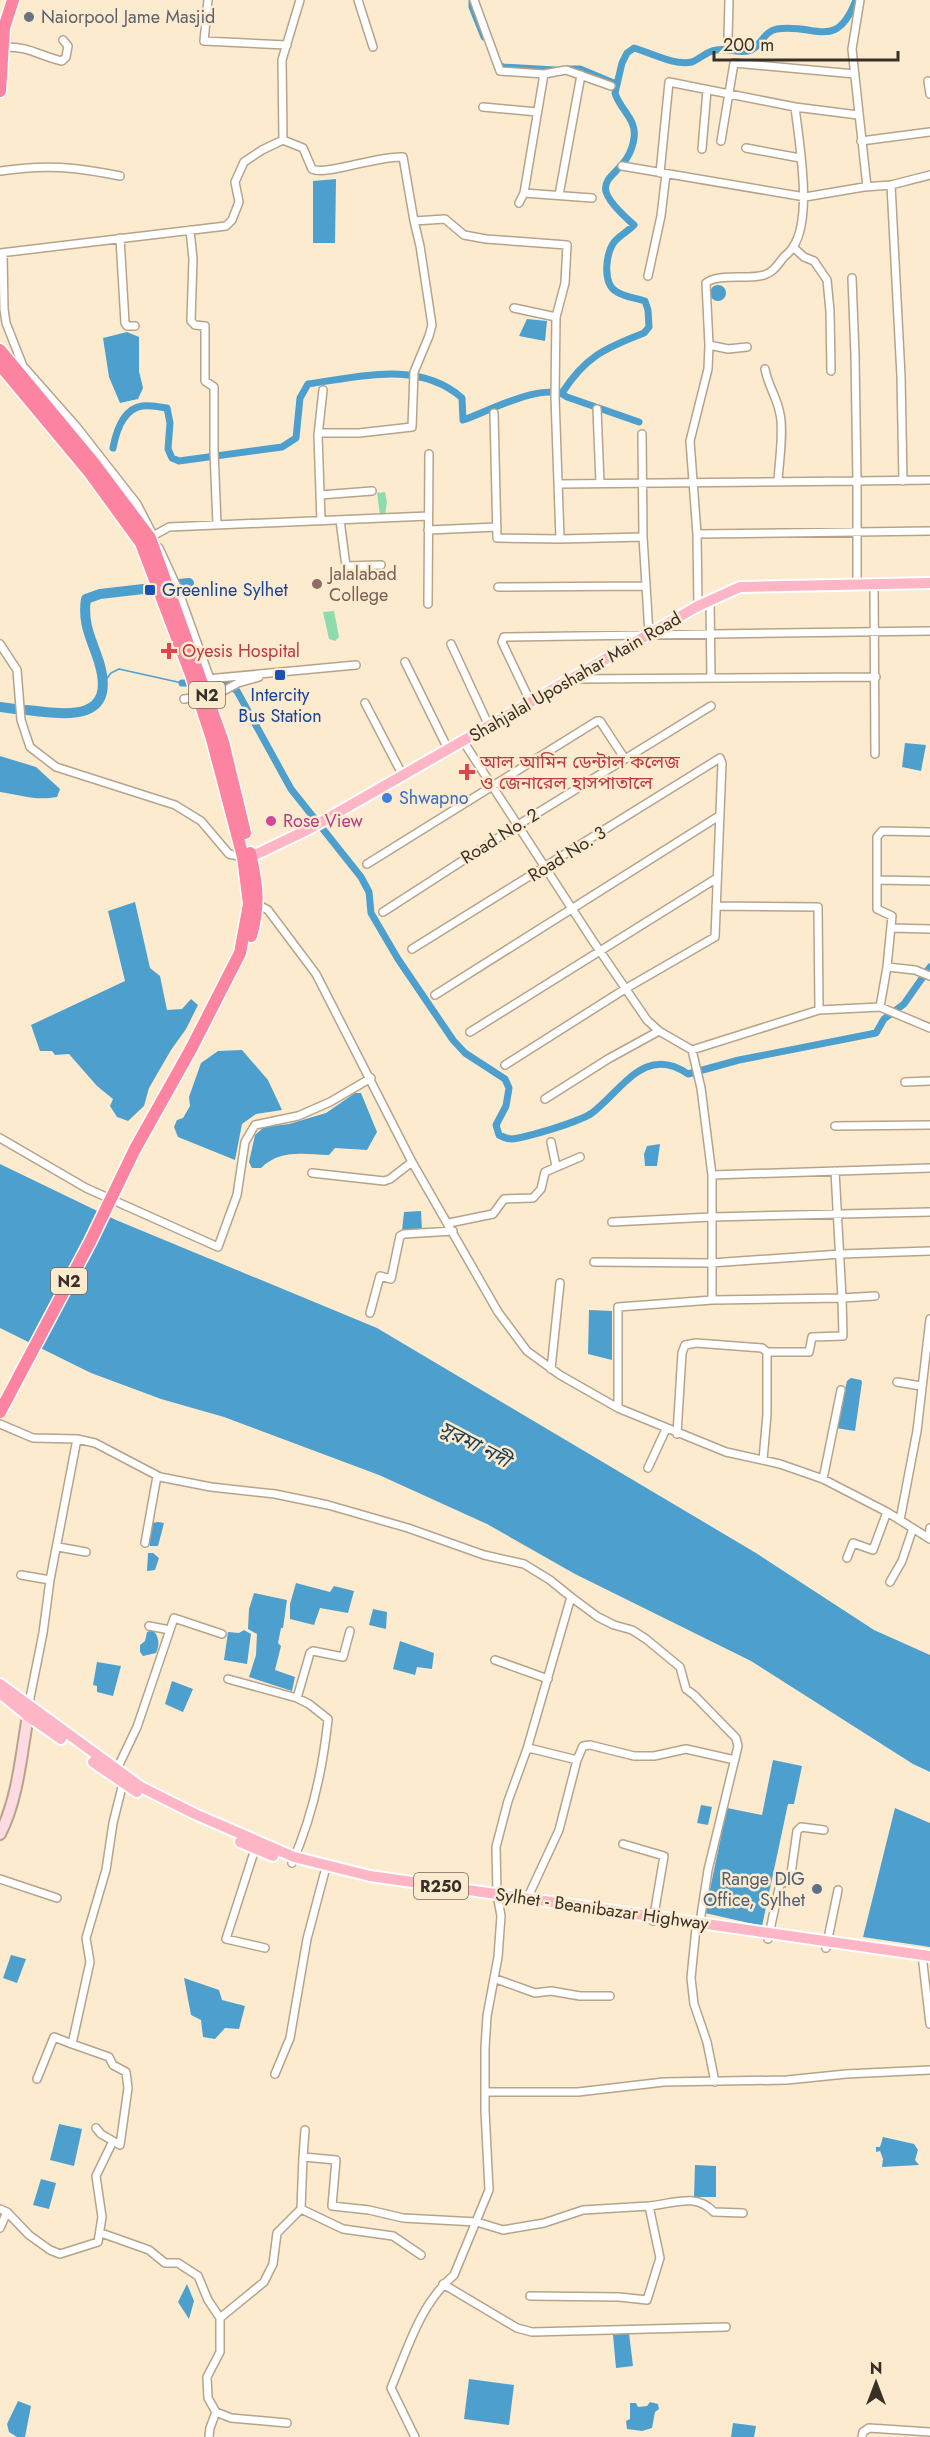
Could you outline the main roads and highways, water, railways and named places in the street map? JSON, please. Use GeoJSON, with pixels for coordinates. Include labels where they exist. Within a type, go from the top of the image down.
{"type":"FeatureCollection","features":[{"type":"Feature","properties":{"kind":"highway"},"geometry":{"type":"LineString","coordinates":[[0,91],[2,30],[13,0]]}},
{"type":"Feature","properties":{"kind":"highway","name":"N2"},"geometry":{"type":"LineString","coordinates":[[0,350],[93,462],[148,539],[206,679],[223,742],[253,903],[240,953],[191,1049],[135,1149],[90,1242],[0,1412]]}},
{"type":"Feature","properties":{"kind":"highway","name":"N2"},"geometry":{"type":"LineString","coordinates":[[0,365],[148,539],[212,739],[246,856]]}},
{"type":"Feature","properties":{"kind":"main road","name":"Shahjalal Uposhahar Main Road"},"geometry":{"type":"LineString","coordinates":[[246,856],[309,829],[698,606],[740,587],[930,583]]}},
{"type":"Feature","properties":{"kind":"main road","name":"Sylhet - Beanibazar Highway"},"geometry":{"type":"LineString","coordinates":[[0,1684],[28,1710],[123,1783],[148,1799],[255,1849],[325,1871],[367,1881],[498,1897],[926,1958]]}},
{"type":"Feature","properties":{"kind":"main road","name":"Sylhet - Beanibazar Highway"},"geometry":{"type":"LineString","coordinates":[[0,1693],[141,1787],[293,1860],[370,1876],[498,1897],[527,1899],[653,1919]]}},
{"type":"Feature","properties":{"kind":"water"},"geometry":{"type":"Polygon","coordinates":[[[336,179],[335,243],[313,243],[313,181],[336,179]]]}},
{"type":"Feature","properties":{"kind":"water"},"geometry":{"type":"Polygon","coordinates":[[[715,285],[721,285],[726,293],[724,299],[715,301],[710,296],[710,290],[715,285]]]}},
{"type":"Feature","properties":{"kind":"water"},"geometry":{"type":"Polygon","coordinates":[[[527,319],[547,321],[545,341],[519,336],[527,319]]]}},
{"type":"Feature","properties":{"kind":"water"},"geometry":{"type":"Polygon","coordinates":[[[127,332],[139,337],[139,371],[143,388],[138,399],[120,403],[109,377],[103,338],[127,332]]]}},
{"type":"Feature","properties":{"kind":"water"},"geometry":{"type":"Polygon","coordinates":[[[905,743],[926,745],[921,771],[902,767],[905,743]]]}},
{"type":"Feature","properties":{"kind":"water"},"geometry":{"type":"Polygon","coordinates":[[[0,756],[36,767],[60,789],[57,797],[35,798],[0,792],[0,756]]]}},
{"type":"Feature","properties":{"kind":"water"},"geometry":{"type":"Polygon","coordinates":[[[135,902],[150,968],[160,976],[167,1010],[182,1009],[191,999],[198,1005],[186,1029],[149,1088],[144,1106],[128,1121],[117,1117],[110,1106],[113,1099],[97,1086],[69,1054],[55,1055],[52,1051],[40,1051],[31,1025],[125,981],[108,911],[135,902]]]}},
{"type":"Feature","properties":{"kind":"water"},"geometry":{"type":"Polygon","coordinates":[[[242,1050],[268,1080],[282,1110],[256,1114],[242,1124],[235,1160],[178,1137],[174,1127],[177,1120],[183,1118],[190,1106],[189,1097],[201,1063],[218,1051],[242,1050]]]}},
{"type":"Feature","properties":{"kind":"water"},"geometry":{"type":"Polygon","coordinates":[[[355,1093],[361,1093],[377,1132],[367,1150],[335,1148],[329,1155],[284,1155],[261,1168],[252,1168],[249,1162],[255,1135],[264,1127],[289,1124],[326,1113],[355,1093]]]}},
{"type":"Feature","properties":{"kind":"water"},"geometry":{"type":"Polygon","coordinates":[[[660,1144],[657,1166],[645,1166],[644,1154],[647,1146],[660,1144]]]}},
{"type":"Feature","properties":{"kind":"water","name":"সুরমা নদী"},"geometry":{"type":"Polygon","coordinates":[[[0,1164],[116,1220],[377,1328],[756,1553],[874,1630],[930,1655],[930,1772],[913,1764],[751,1661],[575,1574],[487,1524],[379,1475],[224,1417],[161,1399],[91,1373],[0,1328],[0,1164]]]}},
{"type":"Feature","properties":{"kind":"water"},"geometry":{"type":"Polygon","coordinates":[[[421,1211],[422,1231],[402,1231],[404,1212],[421,1211]]]}},
{"type":"Feature","properties":{"kind":"water"},"geometry":{"type":"Polygon","coordinates":[[[589,1310],[612,1311],[612,1360],[588,1354],[589,1310]]]}},
{"type":"Feature","properties":{"kind":"water"},"geometry":{"type":"Polygon","coordinates":[[[851,1378],[862,1382],[855,1431],[836,1428],[847,1381],[851,1378]]]}},
{"type":"Feature","properties":{"kind":"water"},"geometry":{"type":"Polygon","coordinates":[[[152,1523],[164,1523],[158,1546],[150,1546],[148,1540],[152,1523]]]}},
{"type":"Feature","properties":{"kind":"water"},"geometry":{"type":"Polygon","coordinates":[[[148,1553],[153,1553],[159,1558],[155,1570],[147,1571],[148,1553]]]}},
{"type":"Feature","properties":{"kind":"water"},"geometry":{"type":"Polygon","coordinates":[[[296,1583],[330,1592],[334,1586],[354,1591],[348,1613],[320,1608],[314,1625],[290,1619],[290,1604],[296,1583]]]}},
{"type":"Feature","properties":{"kind":"water"},"geometry":{"type":"Polygon","coordinates":[[[254,1593],[287,1600],[283,1628],[281,1628],[278,1643],[281,1646],[275,1670],[295,1677],[292,1691],[249,1677],[256,1655],[257,1634],[248,1629],[249,1609],[254,1593]]]}},
{"type":"Feature","properties":{"kind":"water"},"geometry":{"type":"Polygon","coordinates":[[[373,1609],[387,1612],[386,1629],[369,1625],[373,1609]]]}},
{"type":"Feature","properties":{"kind":"water"},"geometry":{"type":"Polygon","coordinates":[[[153,1630],[158,1641],[156,1653],[143,1656],[140,1652],[140,1645],[145,1641],[147,1632],[153,1630]]]}},
{"type":"Feature","properties":{"kind":"water"},"geometry":{"type":"Polygon","coordinates":[[[244,1630],[251,1634],[247,1664],[224,1660],[228,1632],[239,1633],[244,1630]]]}},
{"type":"Feature","properties":{"kind":"water"},"geometry":{"type":"Polygon","coordinates":[[[400,1641],[434,1653],[432,1669],[417,1667],[415,1675],[393,1669],[400,1641]]]}},
{"type":"Feature","properties":{"kind":"water"},"geometry":{"type":"Polygon","coordinates":[[[97,1662],[121,1666],[113,1696],[97,1692],[97,1686],[93,1685],[97,1662]]]}},
{"type":"Feature","properties":{"kind":"water"},"geometry":{"type":"Polygon","coordinates":[[[172,1681],[193,1689],[183,1712],[165,1704],[172,1681]]]}},
{"type":"Feature","properties":{"kind":"water"},"geometry":{"type":"Polygon","coordinates":[[[773,1760],[802,1766],[794,1804],[788,1804],[762,1926],[705,1913],[727,1808],[762,1815],[773,1760]]]}},
{"type":"Feature","properties":{"kind":"water"},"geometry":{"type":"Polygon","coordinates":[[[701,1805],[712,1807],[708,1825],[697,1823],[701,1805]]]}},
{"type":"Feature","properties":{"kind":"water"},"geometry":{"type":"Polygon","coordinates":[[[895,1808],[930,1823],[930,1947],[863,1937],[895,1808]]]}},
{"type":"Feature","properties":{"kind":"water"},"geometry":{"type":"Polygon","coordinates":[[[11,1955],[26,1959],[17,1983],[3,1978],[11,1955]]]}},
{"type":"Feature","properties":{"kind":"water"},"geometry":{"type":"Polygon","coordinates":[[[184,1978],[219,1990],[222,2000],[245,2006],[239,2029],[225,2028],[215,2039],[203,2037],[201,2020],[191,2015],[184,1978]]]}},
{"type":"Feature","properties":{"kind":"water"},"geometry":{"type":"Polygon","coordinates":[[[59,2124],[82,2129],[74,2166],[50,2160],[59,2124]]]}},
{"type":"Feature","properties":{"kind":"water"},"geometry":{"type":"Polygon","coordinates":[[[883,2137],[914,2144],[918,2150],[915,2160],[919,2165],[882,2167],[883,2159],[880,2151],[876,2152],[876,2147],[880,2147],[883,2137]]]}},
{"type":"Feature","properties":{"kind":"water"},"geometry":{"type":"Polygon","coordinates":[[[695,2165],[716,2166],[716,2197],[694,2197],[695,2165]]]}},
{"type":"Feature","properties":{"kind":"water"},"geometry":{"type":"Polygon","coordinates":[[[41,2179],[56,2183],[49,2209],[33,2205],[41,2179]]]}},
{"type":"Feature","properties":{"kind":"water"},"geometry":{"type":"Polygon","coordinates":[[[187,2284],[194,2301],[189,2319],[178,2302],[187,2284]]]}},
{"type":"Feature","properties":{"kind":"water"},"geometry":{"type":"Polygon","coordinates":[[[629,2333],[633,2366],[616,2368],[613,2335],[629,2333]]]}},
{"type":"Feature","properties":{"kind":"water"},"geometry":{"type":"Polygon","coordinates":[[[469,2379],[514,2385],[509,2425],[464,2419],[469,2379]]]}},
{"type":"Feature","properties":{"kind":"water"},"geometry":{"type":"Polygon","coordinates":[[[18,2401],[31,2406],[25,2437],[17,2437],[9,2432],[7,2424],[18,2401]]]}},
{"type":"Feature","properties":{"kind":"water"},"geometry":{"type":"Polygon","coordinates":[[[650,2402],[658,2404],[659,2409],[655,2412],[652,2428],[642,2431],[627,2429],[626,2421],[630,2419],[630,2403],[636,2403],[638,2407],[647,2406],[650,2402]]]}},
{"type":"Feature","properties":{"kind":"water"},"geometry":{"type":"Polygon","coordinates":[[[733,2423],[756,2426],[754,2437],[731,2437],[733,2423]]]}},
{"type":"Feature","properties":{"kind":"waterway"},"geometry":{"type":"LineString","coordinates":[[472,0],[472,7],[484,37]]}},
{"type":"Feature","properties":{"kind":"waterway"},"geometry":{"type":"LineString","coordinates":[[562,393],[579,371],[597,355],[644,333],[649,327],[645,301],[617,292],[612,288],[607,275],[609,252],[612,245],[634,225],[607,196],[606,186],[630,153],[634,138],[631,120],[615,93],[622,63],[627,53],[634,48],[671,61],[685,63],[716,50],[748,51],[756,47],[772,30],[791,28],[824,32],[841,26],[856,0]]}},
{"type":"Feature","properties":{"kind":"waterway"},"geometry":{"type":"LineString","coordinates":[[496,63],[503,67],[555,70]]}},
{"type":"Feature","properties":{"kind":"waterway"},"geometry":{"type":"LineString","coordinates":[[567,69],[580,69],[616,84]]}},
{"type":"Feature","properties":{"kind":"waterway"},"geometry":{"type":"LineString","coordinates":[[113,448],[118,428],[125,416],[135,408],[142,406],[167,408],[170,423],[168,449],[172,458],[179,461],[282,447],[296,438],[300,398],[308,384],[388,374],[408,375],[445,386],[462,398],[463,420],[516,399],[545,392],[557,393],[639,422]]}},
{"type":"Feature","properties":{"kind":"waterway"},"geometry":{"type":"LineString","coordinates":[[179,584],[189,583]]}},
{"type":"Feature","properties":{"kind":"waterway"},"geometry":{"type":"LineString","coordinates":[[27,710],[73,713],[95,705],[101,696],[103,681],[85,616],[86,599],[100,594],[152,588]]}},
{"type":"Feature","properties":{"kind":"waterway"},"geometry":{"type":"LineString","coordinates":[[102,685],[111,673],[119,669],[182,683]]}},
{"type":"Feature","properties":{"kind":"waterway"},"geometry":{"type":"LineString","coordinates":[[212,681],[225,682],[237,691],[291,789],[361,877],[369,892],[371,913],[398,959],[453,1040],[465,1053],[505,1079],[509,1088],[506,1106],[496,1125],[499,1135],[504,1137],[512,1139],[529,1135],[585,1117],[635,1074],[647,1067],[659,1064],[673,1066],[688,1074],[739,1060],[876,1033],[884,1019],[904,1004],[930,967]]}},
{"type":"Feature","properties":{"kind":"waterway"},"geometry":{"type":"LineString","coordinates":[[0,707],[15,709]]}},
{"type":"Feature","properties":{"kind":"place","name":"Naiorpool Jame Masjid"},"geometry":{"type":"Point","coordinates":[29,17]}},
{"type":"Feature","properties":{"kind":"place","name":"Jalalabad College"},"geometry":{"type":"Point","coordinates":[317,584]}},
{"type":"Feature","properties":{"kind":"place","name":"Greenline Sylhet"},"geometry":{"type":"Point","coordinates":[150,590]}},
{"type":"Feature","properties":{"kind":"place","name":"Oyesis Hospital"},"geometry":{"type":"Point","coordinates":[169,651]}},
{"type":"Feature","properties":{"kind":"place","name":"Intercity Bus Station"},"geometry":{"type":"Point","coordinates":[280,675]}},
{"type":"Feature","properties":{"kind":"place","name":"আল আমিন ডেন্টাল কলেজ ও জেনারেল হাসপাতালে"},"geometry":{"type":"Point","coordinates":[467,772]}},
{"type":"Feature","properties":{"kind":"place","name":"Shwapno"},"geometry":{"type":"Point","coordinates":[387,798]}},
{"type":"Feature","properties":{"kind":"place","name":"Rose View"},"geometry":{"type":"Point","coordinates":[271,821]}},
{"type":"Feature","properties":{"kind":"place","name":"Range DIG Office, Sylhet"},"geometry":{"type":"Point","coordinates":[817,1889]}}]}
